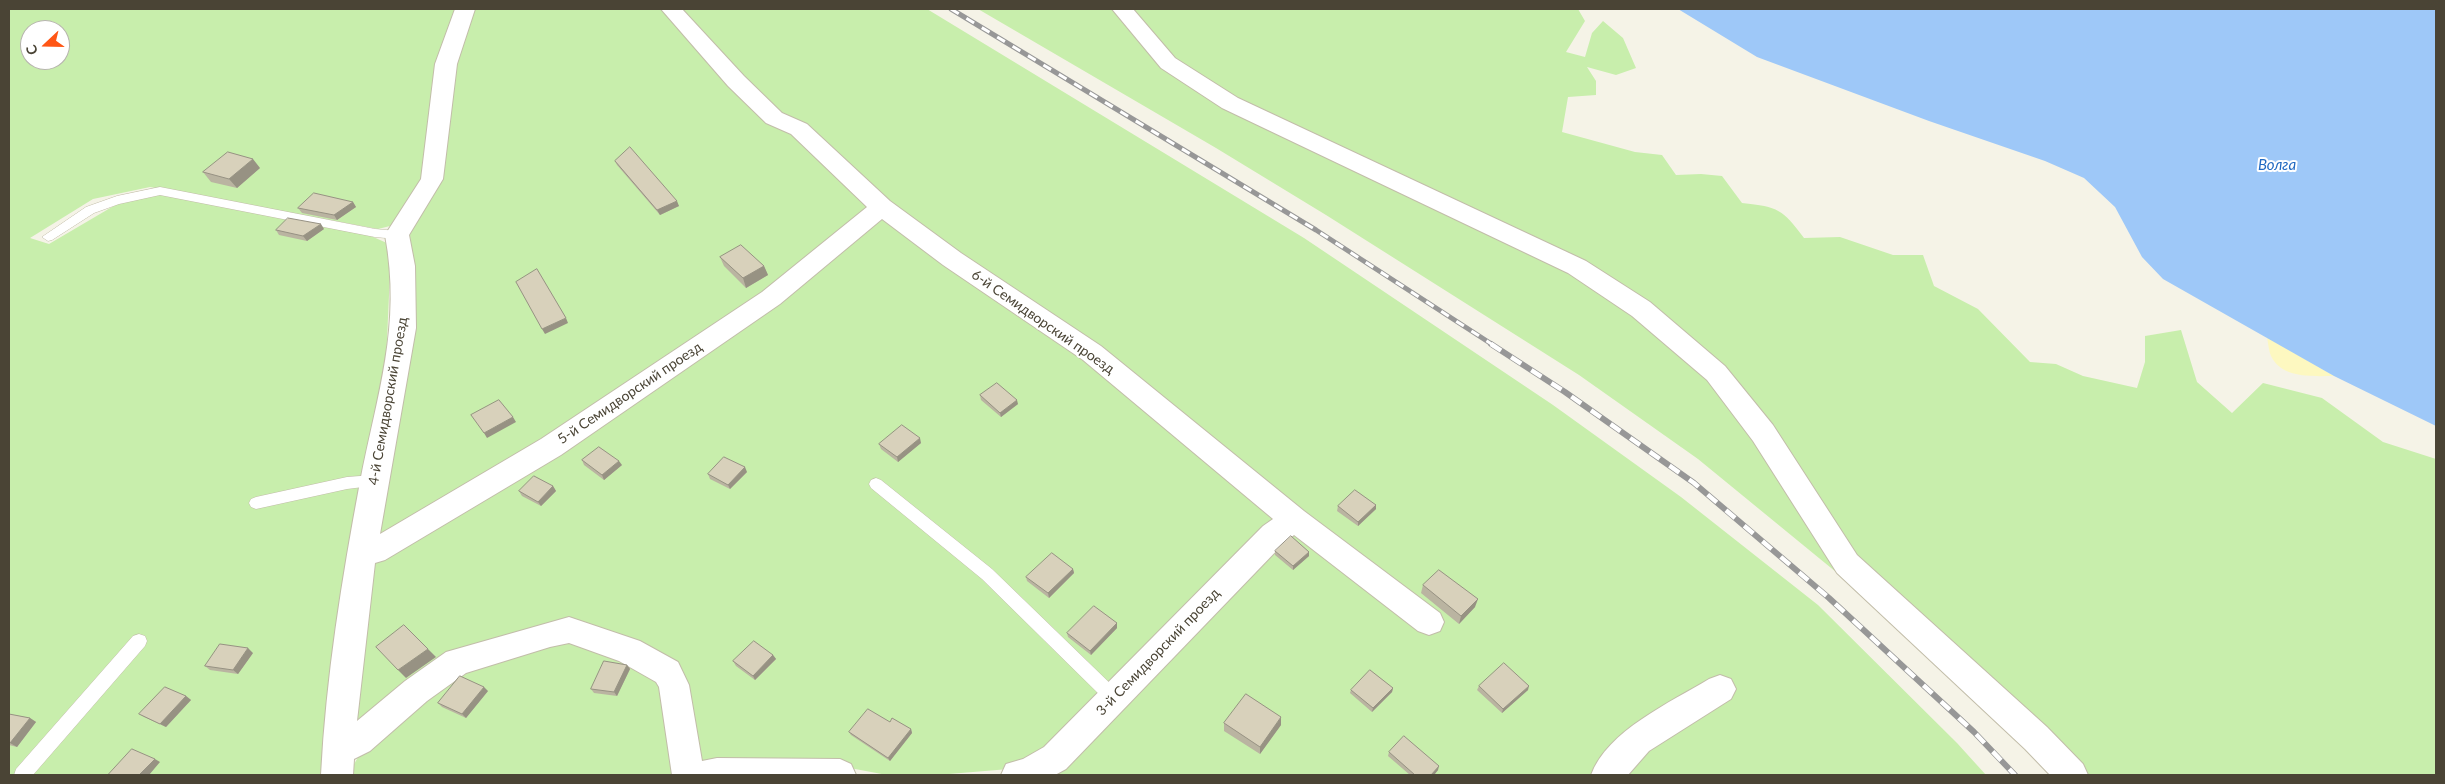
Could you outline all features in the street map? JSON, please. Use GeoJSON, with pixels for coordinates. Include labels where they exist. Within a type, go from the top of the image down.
{"type":"FeatureCollection","features":[{"type":"Feature","properties":{"kind":"street"},"geometry":{"type":"LineString","coordinates":[[397,235],[432,179],[446,64],[465,9]]}},
{"type":"Feature","properties":{"kind":"street","name":"6-й Семидворский проезд"},"geometry":{"type":"LineString","coordinates":[[671,9],[736,82],[774,118],[799,129],[882,207],[952,259],[1092,352],[1294,519],[1429,622]]}},
{"type":"Feature","properties":{"kind":"street"},"geometry":{"type":"LineString","coordinates":[[1122,9],[1168,63],[1230,103],[1577,267],[1641,308],[1716,373],[1763,433],[1847,564],[2036,738],[2072,775]]}},
{"type":"Feature","properties":{"kind":"street","name":"5-й Семидворский проезд"},"geometry":{"type":"LineString","coordinates":[[362,554],[375,552],[559,441],[771,298],[882,207]]}},
{"type":"Feature","properties":{"kind":"street","name":"4-й Семидворский проезд"},"geometry":{"type":"LineString","coordinates":[[338,762],[353,614],[374,481],[393,389],[405,315],[401,251],[397,235]]}},
{"type":"Feature","properties":{"kind":"street","name":"3-й Семидворский проезд"},"geometry":{"type":"LineString","coordinates":[[1017,775],[1027,774],[1055,758],[1273,536],[1294,519]]}},
{"type":"Feature","properties":{"kind":"street"},"geometry":{"type":"LineString","coordinates":[[338,762],[359,740],[416,691],[457,662],[569,630],[629,651],[667,672],[674,685],[688,775]]}},
{"type":"Feature","properties":{"kind":"street"},"geometry":{"type":"LineString","coordinates":[[1607,775],[1638,740],[1720,689]]}},
{"type":"Feature","properties":{"kind":"street"},"geometry":{"type":"LineString","coordinates":[[706,775],[718,773],[840,775]]}},
{"type":"Feature","properties":{"kind":"lane"},"geometry":{"type":"LineString","coordinates":[[48,237],[90,210],[118,200],[160,191],[266,210],[375,233],[397,235]]}},
{"type":"Feature","properties":{"kind":"lane"},"geometry":{"type":"LineString","coordinates":[[256,503],[347,483],[374,481]]}},
{"type":"Feature","properties":{"kind":"lane"},"geometry":{"type":"LineString","coordinates":[[876,484],[987,574],[1064,647],[1113,697]]}},
{"type":"Feature","properties":{"kind":"lane"},"geometry":{"type":"LineString","coordinates":[[22,775],[139,641]]}},
{"type":"Feature","properties":{"kind":"green space"},"geometry":{"type":"Polygon","coordinates":[[[9,9],[460,9],[432,83],[426,177],[398,219],[390,226],[378,229],[150,187],[93,199],[30,238],[49,244],[117,204],[164,194],[371,236],[389,244],[391,251],[385,384],[343,616],[325,775],[9,775],[9,9]]]}},
{"type":"Feature","properties":{"kind":"green space"},"geometry":{"type":"Polygon","coordinates":[[[470,9],[663,9],[770,125],[790,131],[869,208],[764,298],[544,444],[372,542],[413,312],[410,235],[470,9]]]}},
{"type":"Feature","properties":{"kind":"green space"},"geometry":{"type":"Polygon","coordinates":[[[677,9],[927,9],[1304,238],[1553,405],[1681,497],[1818,605],[1957,743],[1986,775],[1040,775],[1057,764],[1286,535],[1304,535],[778,113],[741,79],[677,9]]]}},
{"type":"Feature","properties":{"kind":"green space"},"geometry":{"type":"Polygon","coordinates":[[[978,9],[1578,9],[1585,21],[1566,52],[1585,57],[1592,33],[1603,21],[1623,38],[1636,68],[1616,75],[1587,67],[1596,81],[1596,95],[1568,97],[1562,132],[1635,152],[1662,155],[1676,175],[1701,174],[1722,176],[1742,203],[1764,206],[1779,211],[1804,238],[1840,237],[1893,255],[1923,255],[1934,286],[1978,309],[2030,362],[2056,364],[2083,376],[2137,388],[2145,362],[2145,336],[2181,330],[2197,382],[2232,413],[2263,383],[2322,398],[2383,442],[2436,459],[2436,775],[2055,775],[1988,707],[1836,572],[1698,459],[1579,375],[1326,215],[1216,148],[978,9]]]}},
{"type":"Feature","properties":{"kind":"green space"},"geometry":{"type":"Polygon","coordinates":[[[886,216],[1088,355],[1275,510],[1273,522],[1121,684],[1021,768],[937,775],[887,775],[834,765],[702,764],[681,682],[568,620],[354,729],[373,561],[874,218],[886,216]]]}},
{"type":"Feature","properties":{"kind":"green space"},"geometry":{"type":"Polygon","coordinates":[[[565,640],[659,674],[676,769],[675,775],[352,775],[353,766],[365,745],[460,668],[565,640]]]}},
{"type":"Feature","properties":{"kind":"sand"},"geometry":{"type":"Polygon","coordinates":[[[2267,337],[2334,376],[2299,375],[2283,369],[2271,356],[2267,337]]]}},
{"type":"Feature","properties":{"kind":"water","name":"Волга"},"geometry":{"type":"Polygon","coordinates":[[[1678,9],[2436,9],[2436,426],[2334,376],[2163,279],[2142,257],[2115,207],[2084,178],[2045,161],[1929,121],[1757,57],[1678,9]]]}},
{"type":"Feature","properties":{"kind":"building"},"geometry":{"type":"Polygon","coordinates":[[[630,147],[677,201],[657,210],[615,161],[630,147]]]}},
{"type":"Feature","properties":{"kind":"building"},"geometry":{"type":"Polygon","coordinates":[[[228,152],[253,159],[229,179],[203,172],[228,152]]]}},
{"type":"Feature","properties":{"kind":"building"},"geometry":{"type":"Polygon","coordinates":[[[314,193],[353,202],[334,215],[298,208],[314,193]]]}},
{"type":"Feature","properties":{"kind":"building"},"geometry":{"type":"Polygon","coordinates":[[[288,218],[321,224],[303,236],[276,230],[288,218]]]}},
{"type":"Feature","properties":{"kind":"building"},"geometry":{"type":"Polygon","coordinates":[[[741,245],[764,266],[743,278],[720,257],[741,245]]]}},
{"type":"Feature","properties":{"kind":"building"},"geometry":{"type":"Polygon","coordinates":[[[537,269],[566,318],[542,329],[516,282],[537,269]]]}},
{"type":"Feature","properties":{"kind":"building"},"geometry":{"type":"Polygon","coordinates":[[[997,383],[1017,400],[1000,413],[980,395],[997,383]]]}},
{"type":"Feature","properties":{"kind":"building"},"geometry":{"type":"Polygon","coordinates":[[[499,400],[513,417],[484,433],[471,415],[499,400]]]}},
{"type":"Feature","properties":{"kind":"building"},"geometry":{"type":"Polygon","coordinates":[[[902,425],[920,438],[897,457],[879,444],[902,425]]]}},
{"type":"Feature","properties":{"kind":"building"},"geometry":{"type":"Polygon","coordinates":[[[599,447],[619,461],[602,475],[582,460],[599,447]]]}},
{"type":"Feature","properties":{"kind":"building"},"geometry":{"type":"Polygon","coordinates":[[[724,457],[745,467],[728,485],[708,474],[724,457]]]}},
{"type":"Feature","properties":{"kind":"building"},"geometry":{"type":"Polygon","coordinates":[[[534,476],[553,486],[538,502],[519,491],[534,476]]]}},
{"type":"Feature","properties":{"kind":"building"},"geometry":{"type":"Polygon","coordinates":[[[1355,490],[1376,505],[1358,522],[1338,506],[1355,490]]]}},
{"type":"Feature","properties":{"kind":"building"},"geometry":{"type":"Polygon","coordinates":[[[1291,536],[1309,552],[1293,566],[1275,551],[1291,536]]]}},
{"type":"Feature","properties":{"kind":"building"},"geometry":{"type":"Polygon","coordinates":[[[1052,553],[1073,569],[1048,593],[1026,577],[1052,553]]]}},
{"type":"Feature","properties":{"kind":"building"},"geometry":{"type":"Polygon","coordinates":[[[1439,570],[1478,599],[1461,616],[1423,585],[1439,570]]]}},
{"type":"Feature","properties":{"kind":"building"},"geometry":{"type":"Polygon","coordinates":[[[1094,606],[1117,623],[1090,651],[1067,633],[1094,606]]]}},
{"type":"Feature","properties":{"kind":"building"},"geometry":{"type":"Polygon","coordinates":[[[404,625],[428,649],[398,670],[376,647],[404,625]]]}},
{"type":"Feature","properties":{"kind":"building"},"geometry":{"type":"Polygon","coordinates":[[[754,641],[773,655],[753,676],[733,661],[754,641]]]}},
{"type":"Feature","properties":{"kind":"building"},"geometry":{"type":"Polygon","coordinates":[[[220,644],[248,648],[233,670],[205,666],[220,644]]]}},
{"type":"Feature","properties":{"kind":"building"},"geometry":{"type":"Polygon","coordinates":[[[604,661],[627,665],[614,692],[591,689],[604,661]]]}},
{"type":"Feature","properties":{"kind":"building"},"geometry":{"type":"Polygon","coordinates":[[[1504,663],[1529,686],[1503,709],[1479,686],[1504,663]]]}},
{"type":"Feature","properties":{"kind":"building"},"geometry":{"type":"Polygon","coordinates":[[[1370,670],[1393,688],[1373,708],[1351,690],[1370,670]]]}},
{"type":"Feature","properties":{"kind":"building"},"geometry":{"type":"Polygon","coordinates":[[[460,676],[484,687],[462,714],[438,703],[460,676]]]}},
{"type":"Feature","properties":{"kind":"building"},"geometry":{"type":"Polygon","coordinates":[[[165,687],[186,696],[160,724],[139,714],[165,687]]]}},
{"type":"Feature","properties":{"kind":"building"},"geometry":{"type":"Polygon","coordinates":[[[1246,694],[1281,717],[1260,747],[1224,723],[1246,694]]]}},
{"type":"Feature","properties":{"kind":"building"},"geometry":{"type":"Polygon","coordinates":[[[868,709],[890,722],[892,718],[911,729],[888,758],[849,732],[868,709]]]}},
{"type":"Feature","properties":{"kind":"building"},"geometry":{"type":"Polygon","coordinates":[[[9,714],[30,718],[10,743],[9,742],[9,714]]]}},
{"type":"Feature","properties":{"kind":"building"},"geometry":{"type":"Polygon","coordinates":[[[1404,736],[1439,766],[1431,775],[1415,775],[1389,752],[1404,736]]]}},
{"type":"Feature","properties":{"kind":"building"},"geometry":{"type":"Polygon","coordinates":[[[132,749],[155,759],[139,775],[108,775],[132,749]]]}},
{"type":"Feature","properties":{"kind":"railway"},"geometry":{"type":"LineString","coordinates":[[951,9],[1316,230],[1493,345]]}},
{"type":"Feature","properties":{"kind":"railway"},"geometry":{"type":"LineString","coordinates":[[1491,344],[1565,392],[1694,483],[1829,598],[1974,732],[2015,775]]}}]}
